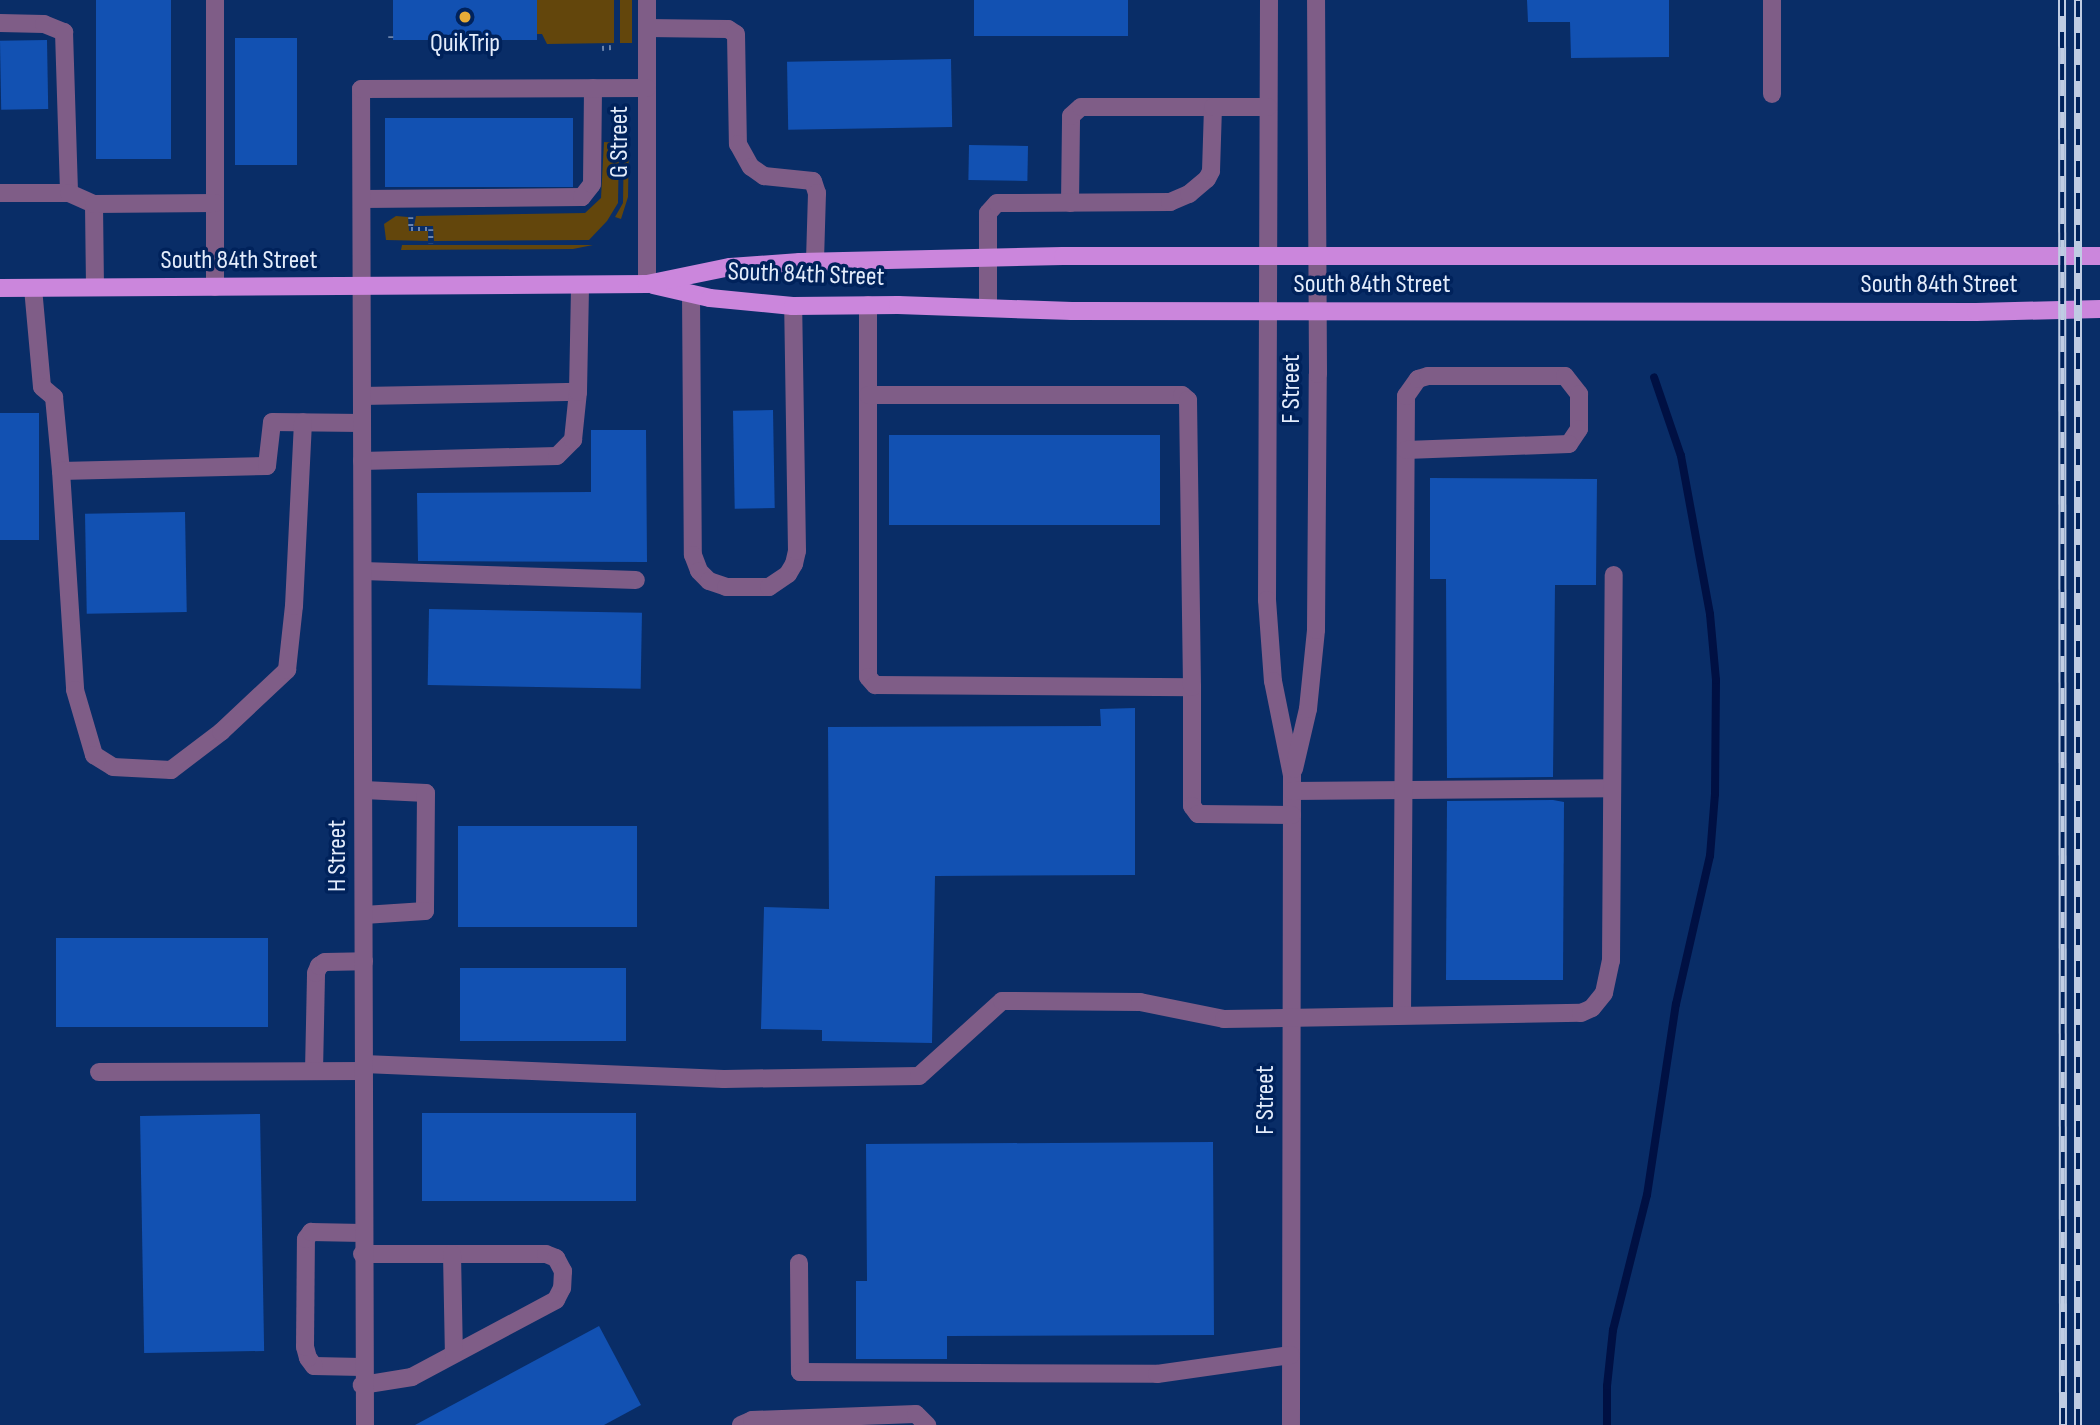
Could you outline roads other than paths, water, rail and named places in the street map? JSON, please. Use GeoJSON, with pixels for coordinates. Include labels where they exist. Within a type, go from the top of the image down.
{"type":"FeatureCollection","features":[{"type":"Feature","properties":{"kind":"main road","name":"South 84th Street"},"geometry":{"type":"LineString","coordinates":[[0,288],[647,284],[730,267],[815,261],[987,258],[2100,256]]}},
{"type":"Feature","properties":{"kind":"main road","name":"South 84th Street"},"geometry":{"type":"LineString","coordinates":[[647,284],[691,294],[793,306],[1267,311],[1976,312],[2100,309]]}},
{"type":"Feature","properties":{"kind":"street"},"geometry":{"type":"LineString","coordinates":[[215,0],[215,287]]}},
{"type":"Feature","properties":{"kind":"street","name":"G Street"},"geometry":{"type":"LineString","coordinates":[[647,0],[647,284]]}},
{"type":"Feature","properties":{"kind":"street","name":"F Street"},"geometry":{"type":"LineString","coordinates":[[1269,0],[1267,600],[1273,681],[1292,783],[1292,1425]]}},
{"type":"Feature","properties":{"kind":"street","name":"F Street"},"geometry":{"type":"LineString","coordinates":[[1292,783],[1308,709],[1316,630],[1316,0]]}},
{"type":"Feature","properties":{"kind":"street"},"geometry":{"type":"LineString","coordinates":[[1772,0],[1772,94]]}},
{"type":"Feature","properties":{"kind":"street"},"geometry":{"type":"LineString","coordinates":[[0,23],[44,24],[64,32],[69,193]]}},
{"type":"Feature","properties":{"kind":"street"},"geometry":{"type":"LineString","coordinates":[[647,28],[727,29],[736,34],[738,144],[751,167],[764,176],[813,181],[817,193],[815,261]]}},
{"type":"Feature","properties":{"kind":"street"},"geometry":{"type":"LineString","coordinates":[[362,200],[582,197],[592,184],[593,88],[647,88]]}},
{"type":"Feature","properties":{"kind":"street","name":"H Street"},"geometry":{"type":"LineString","coordinates":[[365,1425],[362,1376],[364,790],[361,89],[593,88]]}},
{"type":"Feature","properties":{"kind":"street"},"geometry":{"type":"LineString","coordinates":[[1070,203],[1071,116],[1081,107],[1268,107]]}},
{"type":"Feature","properties":{"kind":"street"},"geometry":{"type":"LineString","coordinates":[[988,307],[988,213],[997,203],[1170,202],[1189,194],[1207,179],[1211,171],[1213,107]]}},
{"type":"Feature","properties":{"kind":"street"},"geometry":{"type":"LineString","coordinates":[[0,193],[69,193],[94,204],[215,203]]}},
{"type":"Feature","properties":{"kind":"street"},"geometry":{"type":"LineString","coordinates":[[94,204],[95,288]]}},
{"type":"Feature","properties":{"kind":"street"},"geometry":{"type":"LineString","coordinates":[[362,461],[557,456],[573,440],[578,392],[580,285]]}},
{"type":"Feature","properties":{"kind":"street"},"geometry":{"type":"LineString","coordinates":[[33,288],[41,387],[54,397],[75,690],[94,755],[113,767],[171,770],[221,732],[287,670],[295,593],[303,422]]}},
{"type":"Feature","properties":{"kind":"street"},"geometry":{"type":"LineString","coordinates":[[691,294],[693,555],[699,570],[709,581],[726,587],[769,587],[788,574],[794,564],[797,551],[793,306]]}},
{"type":"Feature","properties":{"kind":"street"},"geometry":{"type":"LineString","coordinates":[[868,305],[868,677],[875,685],[1192,687]]}},
{"type":"Feature","properties":{"kind":"street"},"geometry":{"type":"LineString","coordinates":[[1402,1015],[1406,396],[1418,379],[1428,376],[1565,376],[1579,394],[1579,429],[1569,444],[1406,450]]}},
{"type":"Feature","properties":{"kind":"street"},"geometry":{"type":"LineString","coordinates":[[362,396],[578,392]]}},
{"type":"Feature","properties":{"kind":"street"},"geometry":{"type":"LineString","coordinates":[[868,395],[1182,395],[1188,400],[1192,806],[1198,814],[1292,816]]}},
{"type":"Feature","properties":{"kind":"street"},"geometry":{"type":"LineString","coordinates":[[61,471],[267,466],[272,422],[362,423]]}},
{"type":"Feature","properties":{"kind":"street"},"geometry":{"type":"LineString","coordinates":[[363,571],[636,580]]}},
{"type":"Feature","properties":{"kind":"street"},"geometry":{"type":"LineString","coordinates":[[99,1072],[314,1071],[364,1068],[724,1079],[919,1076],[1002,1001],[1140,1002],[1224,1019],[1581,1013],[1598,1002],[1604,993],[1611,961],[1614,575]]}},
{"type":"Feature","properties":{"kind":"street"},"geometry":{"type":"LineString","coordinates":[[1292,783],[1405,788],[1612,788]]}},
{"type":"Feature","properties":{"kind":"street"},"geometry":{"type":"LineString","coordinates":[[364,790],[426,793],[425,911],[364,915]]}},
{"type":"Feature","properties":{"kind":"street"},"geometry":{"type":"LineString","coordinates":[[314,1071],[316,973],[319,966],[325,962],[364,961]]}},
{"type":"Feature","properties":{"kind":"street"},"geometry":{"type":"LineString","coordinates":[[362,1254],[546,1254],[556,1258],[563,1271],[562,1288],[556,1300],[412,1377],[362,1376],[314,1366],[305,1347],[306,1239],[311,1232],[363,1233]]}},
{"type":"Feature","properties":{"kind":"street"},"geometry":{"type":"LineString","coordinates":[[452,1254],[454,1354]]}},
{"type":"Feature","properties":{"kind":"street"},"geometry":{"type":"LineString","coordinates":[[799,1263],[800,1372],[1157,1374],[1292,1355]]}},
{"type":"Feature","properties":{"kind":"street"},"geometry":{"type":"LineString","coordinates":[[741,1425],[751,1420],[916,1414],[927,1425]]}},
{"type":"Feature","properties":{"kind":"waterway"},"geometry":{"type":"LineString","coordinates":[[1607,1425],[1607,1386],[1613,1330],[1647,1195],[1676,1004],[1710,856],[1715,794],[1716,680],[1710,614],[1681,456],[1654,377]]}},
{"type":"Feature","properties":{"kind":"railway"},"geometry":{"type":"LineString","coordinates":[[2062,0],[2063,1425]]}},
{"type":"Feature","properties":{"kind":"railway"},"geometry":{"type":"LineString","coordinates":[[2078,0],[2078,1425]]}},
{"type":"Feature","properties":{"kind":"place","name":"QuikTrip"},"geometry":{"type":"Point","coordinates":[465,17]}}]}
